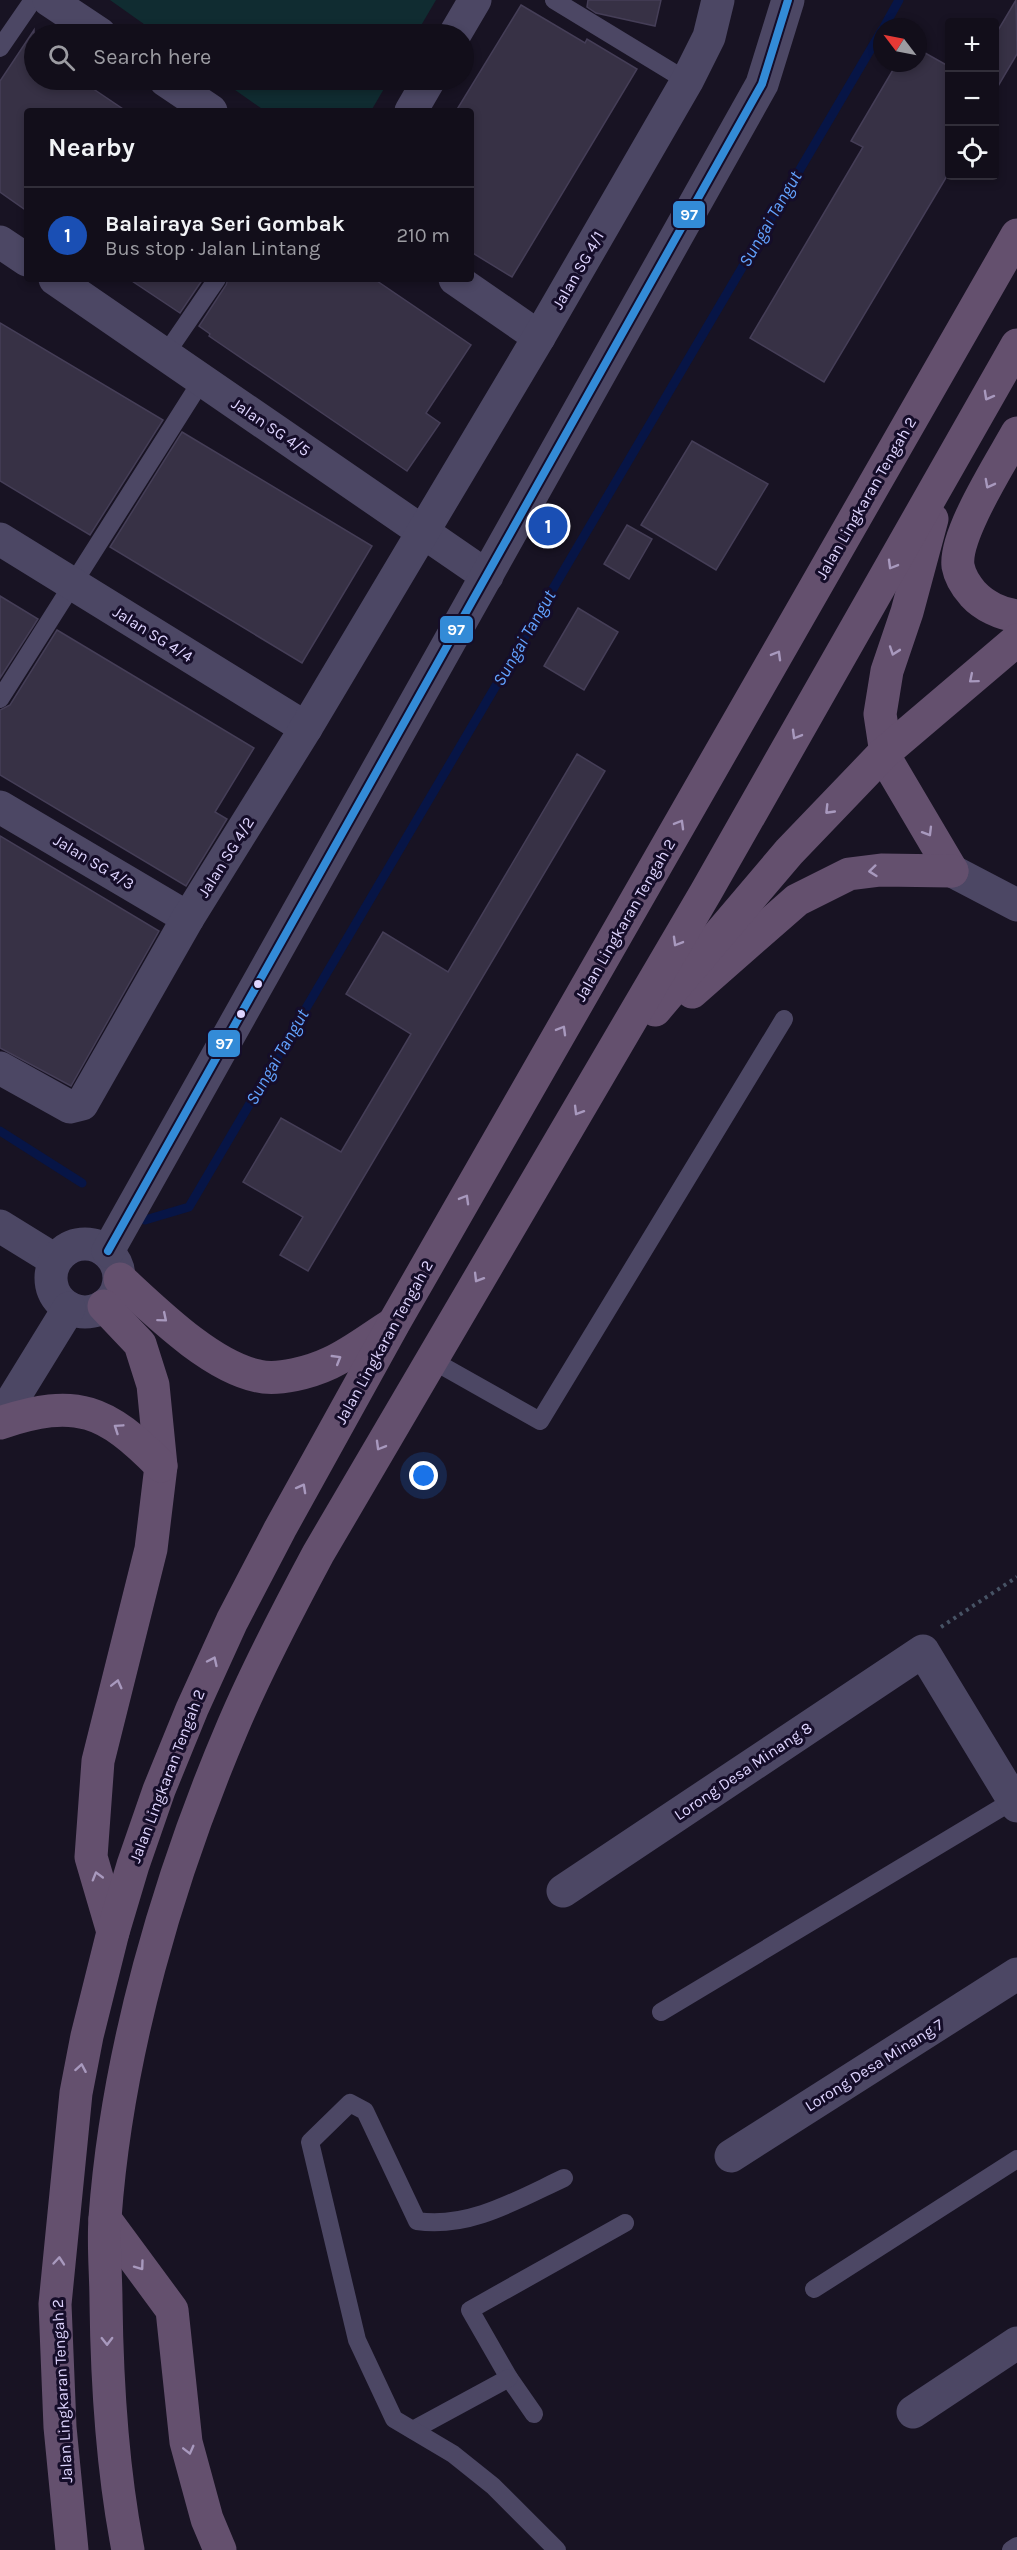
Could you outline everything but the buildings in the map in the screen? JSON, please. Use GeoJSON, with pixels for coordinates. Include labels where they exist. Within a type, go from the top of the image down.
{"type":"FeatureCollection","features":[{"type":"Feature","properties":{"kind":"highway","name":"Jalan Lingkaran Tengah 2"},"geometry":{"type":"LineString","coordinates":[[72,2550],[60,2427],[55,2304],[76,2093],[87,2036],[113,1932],[159,1790],[192,1708],[227,1631],[285,1519],[394,1323],[1017,235]]}},
{"type":"Feature","properties":{"kind":"highway"},"geometry":{"type":"LineString","coordinates":[[128,2550],[117,2493],[108,2397],[105,2219],[119,2110],[131,2040],[175,1877],[232,1727],[271,1643],[318,1554],[430,1359],[601,1073],[1017,345]]}},
{"type":"Feature","properties":{"kind":"highway"},"geometry":{"type":"LineString","coordinates":[[1017,433],[962,534],[958,566],[964,584],[979,601],[1006,615],[1017,616]]}},
{"type":"Feature","properties":{"kind":"highway"},"geometry":{"type":"LineString","coordinates":[[944,474],[907,612],[887,671],[880,714],[885,747],[883,754],[952,871]]}},
{"type":"Feature","properties":{"kind":"highway"},"geometry":{"type":"LineString","coordinates":[[601,1073],[789,852],[883,754],[1017,640]]}},
{"type":"Feature","properties":{"kind":"highway"},"geometry":{"type":"LineString","coordinates":[[601,1073],[797,900],[849,874],[881,870],[952,871]]}},
{"type":"Feature","properties":{"kind":"highway"},"geometry":{"type":"LineString","coordinates":[[111,1279],[221,1362],[257,1376],[279,1378],[329,1364],[394,1323]]}},
{"type":"Feature","properties":{"kind":"highway"},"geometry":{"type":"LineString","coordinates":[[111,1279],[140,1344],[153,1385],[162,1466],[151,1548],[99,1761],[91,1857],[113,1932]]}},
{"type":"Feature","properties":{"kind":"highway"},"geometry":{"type":"LineString","coordinates":[[0,1422],[33,1412],[71,1409],[111,1423],[134,1439],[162,1466]]}},
{"type":"Feature","properties":{"kind":"highway"},"geometry":{"type":"LineString","coordinates":[[105,2219],[172,2310],[186,2442],[207,2519],[220,2550]]}},
{"type":"Feature","properties":{"kind":"street"},"geometry":{"type":"LineString","coordinates":[[49,0],[84,24]]}},
{"type":"Feature","properties":{"kind":"street"},"geometry":{"type":"LineString","coordinates":[[461,24],[475,0]]}},
{"type":"Feature","properties":{"kind":"street","name":"Jalan SG 4/1"},"geometry":{"type":"LineString","coordinates":[[422,532],[539,337],[687,81],[709,37],[718,0]]}},
{"type":"Feature","properties":{"kind":"street"},"geometry":{"type":"LineString","coordinates":[[111,1279],[90,1243],[80,1243],[70,1246],[56,1260],[51,1281],[54,1292],[69,1308],[79,1312],[91,1312],[111,1279],[486,576],[762,84],[788,0]]}},
{"type":"Feature","properties":{"kind":"street"},"geometry":{"type":"LineString","coordinates":[[180,90],[207,108]]}},
{"type":"Feature","properties":{"kind":"street"},"geometry":{"type":"LineString","coordinates":[[413,108],[423,90]]}},
{"type":"Feature","properties":{"kind":"street"},"geometry":{"type":"LineString","coordinates":[[0,242],[24,258]]}},
{"type":"Feature","properties":{"kind":"street","name":"Jalan SG 4/5"},"geometry":{"type":"LineString","coordinates":[[58,282],[486,576]]}},
{"type":"Feature","properties":{"kind":"street"},"geometry":{"type":"LineString","coordinates":[[459,282],[539,337]]}},
{"type":"Feature","properties":{"kind":"street","name":"Jalan SG 4/2"},"geometry":{"type":"LineString","coordinates":[[0,1068],[70,1107],[82,1104],[188,918],[306,728],[422,532]]}},
{"type":"Feature","properties":{"kind":"street","name":"Jalan SG 4/4"},"geometry":{"type":"LineString","coordinates":[[0,539],[306,728]]}},
{"type":"Feature","properties":{"kind":"street","name":"Jalan SG 4/3"},"geometry":{"type":"LineString","coordinates":[[0,807],[188,918]]}},
{"type":"Feature","properties":{"kind":"street"},"geometry":{"type":"LineString","coordinates":[[952,871],[1017,905]]}},
{"type":"Feature","properties":{"kind":"street"},"geometry":{"type":"LineString","coordinates":[[0,1226],[56,1260]]}},
{"type":"Feature","properties":{"kind":"street"},"geometry":{"type":"LineString","coordinates":[[0,1422],[69,1308]]}},
{"type":"Feature","properties":{"kind":"street"},"geometry":{"type":"LineString","coordinates":[[923,1651],[1015,1803]]}},
{"type":"Feature","properties":{"kind":"street","name":"Lorong Desa Minang 8"},"geometry":{"type":"LineString","coordinates":[[563,1891],[923,1651]]}},
{"type":"Feature","properties":{"kind":"street","name":"Lorong Desa Minang 7"},"geometry":{"type":"LineString","coordinates":[[731,2156],[1017,1974]]}},
{"type":"Feature","properties":{"kind":"street"},"geometry":{"type":"LineString","coordinates":[[913,2412],[1017,2343]]}},
{"type":"Feature","properties":{"kind":"lane"},"geometry":{"type":"LineString","coordinates":[[0,48],[33,0]]}},
{"type":"Feature","properties":{"kind":"lane"},"geometry":{"type":"LineString","coordinates":[[554,0],[687,81]]}},
{"type":"Feature","properties":{"kind":"lane"},"geometry":{"type":"LineString","coordinates":[[165,355],[215,282]]}},
{"type":"Feature","properties":{"kind":"lane"},"geometry":{"type":"LineString","coordinates":[[0,699],[202,381]]}},
{"type":"Feature","properties":{"kind":"lane"},"geometry":{"type":"LineString","coordinates":[[430,1359],[540,1421],[784,1019]]}},
{"type":"Feature","properties":{"kind":"lane"},"geometry":{"type":"LineString","coordinates":[[661,2012],[1015,1803]]}},
{"type":"Feature","properties":{"kind":"lane"},"geometry":{"type":"LineString","coordinates":[[557,2550],[493,2486],[453,2454],[394,2419],[357,2340],[310,2142],[350,2103],[364,2111],[417,2221],[433,2223],[487,2214],[564,2178]]}},
{"type":"Feature","properties":{"kind":"lane"},"geometry":{"type":"LineString","coordinates":[[814,2289],[1017,2159]]}},
{"type":"Feature","properties":{"kind":"lane"},"geometry":{"type":"LineString","coordinates":[[534,2414],[510,2378],[471,2310],[625,2223]]}},
{"type":"Feature","properties":{"kind":"lane"},"geometry":{"type":"LineString","coordinates":[[413,2430],[510,2378]]}},
{"type":"Feature","properties":{"kind":"lane"},"geometry":{"type":"LineString","coordinates":[[1011,2550],[1017,2546]]}},
{"type":"Feature","properties":{"kind":"path"},"geometry":{"type":"LineString","coordinates":[[923,1651],[933,1635],[947,1622],[1017,1577]]}},
{"type":"Feature","properties":{"kind":"green space"},"geometry":{"type":"Polygon","coordinates":[[[110,0],[436,0],[422,24],[144,24],[110,0]]]}},
{"type":"Feature","properties":{"kind":"green space"},"geometry":{"type":"Polygon","coordinates":[[[235,90],[383,90],[373,108],[261,108],[235,90]]]}},
{"type":"Feature","properties":{"kind":"waterway","name":"Sungai Tangut"},"geometry":{"type":"LineString","coordinates":[[889,18],[899,0]]}},
{"type":"Feature","properties":{"kind":"waterway","name":"Sungai Tangut"},"geometry":{"type":"LineString","coordinates":[[145,1220],[189,1207],[873,45]]}},
{"type":"Feature","properties":{"kind":"waterway","name":"Sungai Tangut"},"geometry":{"type":"LineString","coordinates":[[0,1131],[82,1183]]}},
{"type":"Feature","properties":{"kind":"transit line","name":"97"},"geometry":{"type":"LineString","coordinates":[[108,1251],[762,84],[788,0]]}},
{"type":"Feature","properties":{"kind":"place","name":"Balairaya Seri Gombak"},"geometry":{"type":"Point","coordinates":[548,526]}}]}
